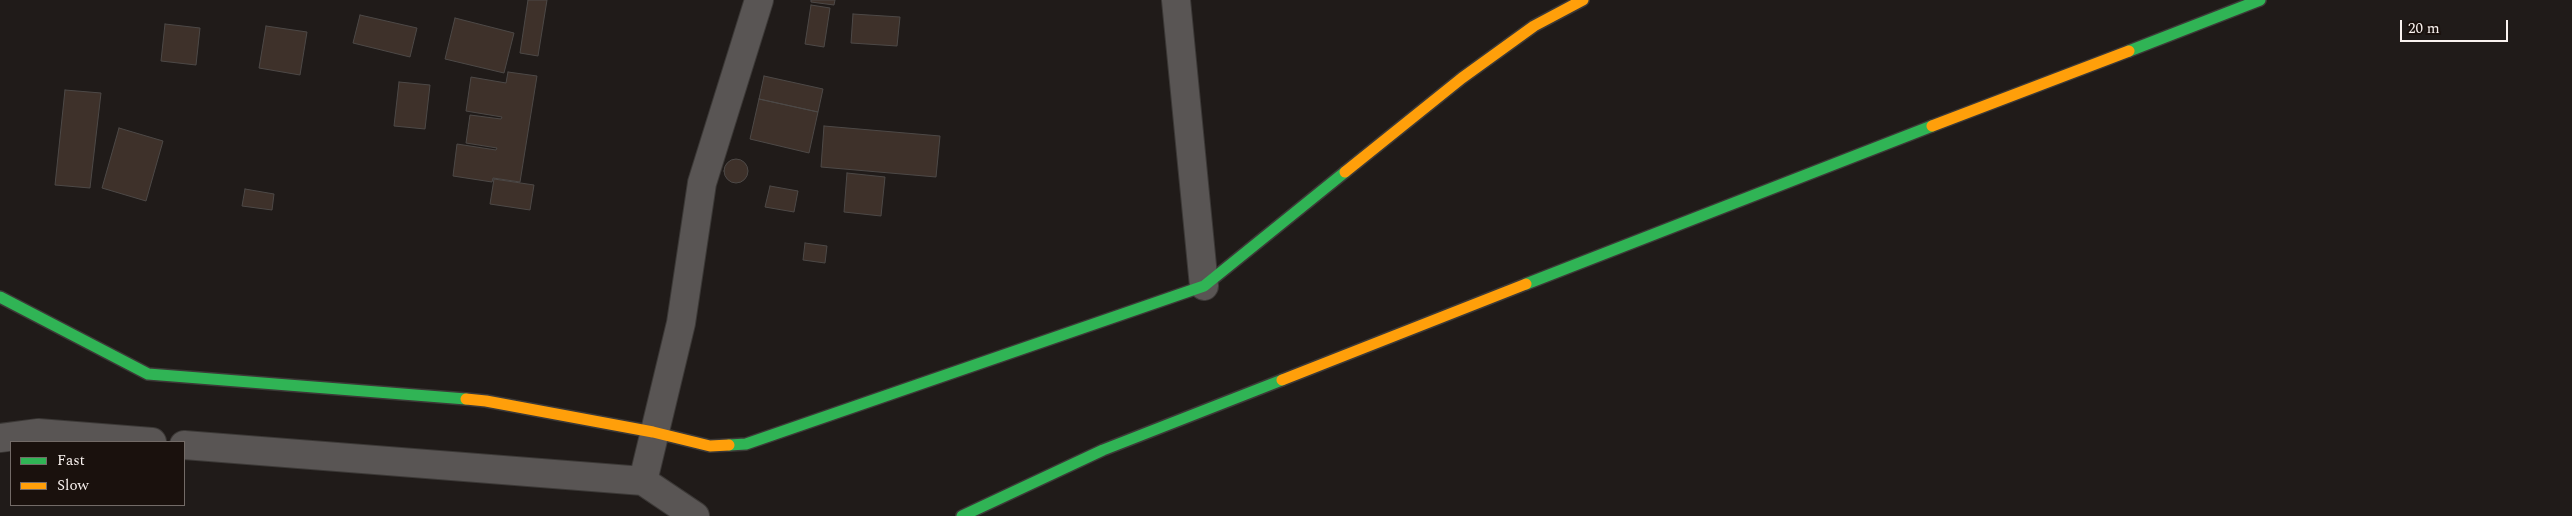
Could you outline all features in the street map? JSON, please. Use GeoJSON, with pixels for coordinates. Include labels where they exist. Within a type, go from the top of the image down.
{"type":"FeatureCollection","features":[{"type":"Feature","properties":{"kind":"street"},"geometry":{"type":"LineString","coordinates":[[643,481],[681,323],[702,183],[759,0]]}},
{"type":"Feature","properties":{"kind":"street"},"geometry":{"type":"LineString","coordinates":[[1176,0],[1204,286]]}},
{"type":"Feature","properties":{"kind":"street"},"geometry":{"type":"LineString","coordinates":[[0,297],[148,374],[486,401],[654,432],[710,446],[746,444],[1204,286],[1462,78],[1534,26],[1583,0]]}},
{"type":"Feature","properties":{"kind":"street"},"geometry":{"type":"LineString","coordinates":[[962,516],[1103,450],[1677,224],[2260,0]]}},
{"type":"Feature","properties":{"kind":"street"},"geometry":{"type":"LineString","coordinates":[[0,438],[38,433],[139,441]]}},
{"type":"Feature","properties":{"kind":"street"},"geometry":{"type":"LineString","coordinates":[[185,445],[643,481],[695,516]]}},
{"type":"Feature","properties":{"kind":"building"},"geometry":{"type":"Polygon","coordinates":[[[528,0],[547,0],[538,56],[520,53],[528,0]]]}},
{"type":"Feature","properties":{"kind":"building"},"geometry":{"type":"Polygon","coordinates":[[[811,0],[835,0],[834,5],[811,2],[811,0]]]}},
{"type":"Feature","properties":{"kind":"building"},"geometry":{"type":"Polygon","coordinates":[[[811,5],[830,8],[824,47],[805,44],[811,5]]]}},
{"type":"Feature","properties":{"kind":"building"},"geometry":{"type":"Polygon","coordinates":[[[853,14],[900,17],[897,46],[851,43],[853,14]]]}},
{"type":"Feature","properties":{"kind":"building"},"geometry":{"type":"Polygon","coordinates":[[[360,15],[417,28],[410,57],[353,43],[360,15]]]}},
{"type":"Feature","properties":{"kind":"building"},"geometry":{"type":"Polygon","coordinates":[[[455,18],[514,33],[504,73],[445,59],[455,18]]]}},
{"type":"Feature","properties":{"kind":"building"},"geometry":{"type":"Polygon","coordinates":[[[165,24],[200,28],[196,65],[161,61],[165,24]]]}},
{"type":"Feature","properties":{"kind":"building"},"geometry":{"type":"Polygon","coordinates":[[[266,26],[307,32],[300,75],[259,68],[266,26]]]}},
{"type":"Feature","properties":{"kind":"building"},"geometry":{"type":"Polygon","coordinates":[[[508,72],[537,76],[520,182],[493,178],[492,182],[453,176],[457,144],[496,150],[497,148],[466,143],[470,115],[501,119],[502,117],[466,111],[471,77],[506,83],[508,72]]]}},
{"type":"Feature","properties":{"kind":"building"},"geometry":{"type":"Polygon","coordinates":[[[764,76],[823,89],[818,112],[759,99],[764,76]]]}},
{"type":"Feature","properties":{"kind":"building"},"geometry":{"type":"Polygon","coordinates":[[[399,82],[430,85],[425,129],[394,126],[399,82]]]}},
{"type":"Feature","properties":{"kind":"building"},"geometry":{"type":"Polygon","coordinates":[[[65,90],[101,93],[90,188],[55,185],[65,90]]]}},
{"type":"Feature","properties":{"kind":"building"},"geometry":{"type":"Polygon","coordinates":[[[759,99],[818,112],[809,153],[750,139],[759,99]]]}},
{"type":"Feature","properties":{"kind":"building"},"geometry":{"type":"Polygon","coordinates":[[[824,126],[940,136],[936,177],[821,167],[824,126]]]}},
{"type":"Feature","properties":{"kind":"building"},"geometry":{"type":"Polygon","coordinates":[[[119,128],[163,141],[146,201],[102,188],[119,128]]]}},
{"type":"Feature","properties":{"kind":"building"},"geometry":{"type":"Polygon","coordinates":[[[736,159],[741,160],[747,166],[747,176],[741,182],[736,183],[731,182],[725,176],[724,171],[725,166],[731,160],[736,159]]]}},
{"type":"Feature","properties":{"kind":"building"},"geometry":{"type":"Polygon","coordinates":[[[847,173],[885,177],[881,216],[844,212],[847,173]]]}},
{"type":"Feature","properties":{"kind":"building"},"geometry":{"type":"Polygon","coordinates":[[[494,179],[534,185],[530,210],[490,204],[494,179]]]}},
{"type":"Feature","properties":{"kind":"building"},"geometry":{"type":"Polygon","coordinates":[[[770,186],[798,191],[794,212],[765,207],[770,186]]]}},
{"type":"Feature","properties":{"kind":"building"},"geometry":{"type":"Polygon","coordinates":[[[245,189],[274,194],[272,210],[242,206],[245,189]]]}},
{"type":"Feature","properties":{"kind":"building"},"geometry":{"type":"Polygon","coordinates":[[[805,243],[827,246],[825,263],[803,260],[805,243]]]}},
{"type":"Feature","properties":{"kind":"traffic: fast"},"geometry":{"type":"LineString","coordinates":[[2129,51],[2260,0]]}},
{"type":"Feature","properties":{"kind":"traffic: fast"},"geometry":{"type":"LineString","coordinates":[[1526,284],[1932,126]]}},
{"type":"Feature","properties":{"kind":"traffic: fast"},"geometry":{"type":"LineString","coordinates":[[729,445],[746,444],[1204,286],[1345,172]]}},
{"type":"Feature","properties":{"kind":"traffic: fast"},"geometry":{"type":"LineString","coordinates":[[0,297],[148,374],[466,399]]}},
{"type":"Feature","properties":{"kind":"traffic: fast"},"geometry":{"type":"LineString","coordinates":[[962,516],[1103,450],[1282,380]]}},
{"type":"Feature","properties":{"kind":"traffic: slow"},"geometry":{"type":"LineString","coordinates":[[1345,172],[1462,78],[1534,26],[1583,0]]}},
{"type":"Feature","properties":{"kind":"traffic: slow"},"geometry":{"type":"LineString","coordinates":[[1932,126],[2129,51]]}},
{"type":"Feature","properties":{"kind":"traffic: slow"},"geometry":{"type":"LineString","coordinates":[[1282,380],[1526,284]]}},
{"type":"Feature","properties":{"kind":"traffic: slow"},"geometry":{"type":"LineString","coordinates":[[466,399],[486,401],[653,432],[710,446],[729,445]]}}]}
